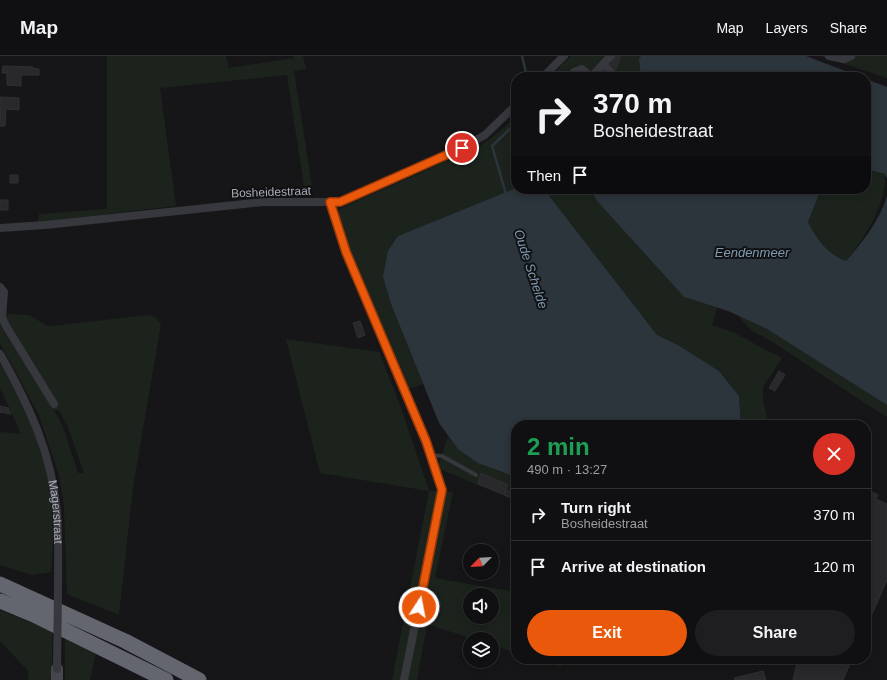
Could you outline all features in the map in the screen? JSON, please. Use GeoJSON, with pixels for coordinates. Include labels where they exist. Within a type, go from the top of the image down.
{"type":"FeatureCollection","features":[{"type":"Feature","properties":{"kind":"highway"},"geometry":{"type":"LineString","coordinates":[[0,584],[125,641],[199,680]]}},
{"type":"Feature","properties":{"kind":"highway"},"geometry":{"type":"LineString","coordinates":[[0,601],[166,680]]}},
{"type":"Feature","properties":{"kind":"street"},"geometry":{"type":"LineString","coordinates":[[549,72],[564,56]]}},
{"type":"Feature","properties":{"kind":"street"},"geometry":{"type":"LineString","coordinates":[[596,72],[611,56]]}},
{"type":"Feature","properties":{"kind":"street"},"geometry":{"type":"LineString","coordinates":[[829,56],[844,59],[851,56]]}},
{"type":"Feature","properties":{"kind":"street"},"geometry":{"type":"LineString","coordinates":[[604,64],[611,72]]}},
{"type":"Feature","properties":{"kind":"street"},"geometry":{"type":"LineString","coordinates":[[574,72],[582,69],[585,72]]}},
{"type":"Feature","properties":{"kind":"street","name":"Bosheidestraat"},"geometry":{"type":"LineString","coordinates":[[0,228],[263,202],[340,202],[462,148],[486,135],[511,110]]}},
{"type":"Feature","properties":{"kind":"street"},"geometry":{"type":"LineString","coordinates":[[330,202],[346,252],[393,360],[431,455],[442,490],[404,680]]}},
{"type":"Feature","properties":{"kind":"street"},"geometry":{"type":"LineString","coordinates":[[0,287],[4,292],[2,317],[6,326],[54,404]]}},
{"type":"Feature","properties":{"kind":"street","name":"Magerstraat"},"geometry":{"type":"LineString","coordinates":[[0,354],[25,398],[43,442],[50,466],[57,513],[57,674]]}},
{"type":"Feature","properties":{"kind":"lane"},"geometry":{"type":"LineString","coordinates":[[431,455],[442,456],[476,475]]}},
{"type":"Feature","properties":{"kind":"shaded area"},"geometry":{"type":"Polygon","coordinates":[[[107,56],[226,56],[229,68],[294,58],[294,56],[303,56],[306,69],[294,71],[312,186],[304,186],[287,75],[160,88],[176,206],[38,222],[39,214],[107,209],[107,56]]]}},
{"type":"Feature","properties":{"kind":"shaded area"},"geometry":{"type":"Polygon","coordinates":[[[571,56],[641,56],[639,59],[640,72],[555,72],[571,56]]]}},
{"type":"Feature","properties":{"kind":"shaded area"},"geometry":{"type":"Polygon","coordinates":[[[820,56],[887,56],[887,78],[820,56]]]}},
{"type":"Feature","properties":{"kind":"shaded area"},"geometry":{"type":"Polygon","coordinates":[[[511,121],[511,190],[398,236],[383,277],[391,304],[423,384],[408,389],[353,259],[339,222],[338,212],[341,208],[477,148],[511,121]]]}},
{"type":"Feature","properties":{"kind":"shaded area"},"geometry":{"type":"Polygon","coordinates":[[[871,170],[885,174],[885,185],[878,209],[867,232],[846,261],[828,250],[819,241],[808,222],[819,194],[871,194],[871,170]]]}},
{"type":"Feature","properties":{"kind":"shaded area"},"geometry":{"type":"Polygon","coordinates":[[[548,194],[593,194],[597,201],[684,297],[717,308],[712,325],[732,332],[782,358],[763,387],[763,401],[768,420],[741,420],[739,396],[719,371],[678,345],[657,335],[548,194]]]}},
{"type":"Feature","properties":{"kind":"shaded area"},"geometry":{"type":"Polygon","coordinates":[[[0,290],[1,306],[7,319],[6,314],[29,315],[46,325],[53,326],[147,315],[155,317],[161,324],[133,487],[119,615],[67,594],[64,506],[59,475],[39,415],[0,343],[0,290]],[[54,410],[63,427],[78,473],[84,473],[68,427],[59,410],[54,410]]]}},
{"type":"Feature","properties":{"kind":"shaded area"},"geometry":{"type":"Polygon","coordinates":[[[738,315],[767,329],[887,405],[887,417],[752,330],[738,315]]]}},
{"type":"Feature","properties":{"kind":"shaded area"},"geometry":{"type":"Polygon","coordinates":[[[286,339],[379,352],[400,405],[429,491],[320,473],[286,339]]]}},
{"type":"Feature","properties":{"kind":"shaded area"},"geometry":{"type":"Polygon","coordinates":[[[2,365],[31,422],[44,458],[50,490],[53,523],[51,572],[32,575],[0,565],[0,432],[21,434],[0,388],[0,366],[2,365]]]}},
{"type":"Feature","properties":{"kind":"shaded area"},"geometry":{"type":"Polygon","coordinates":[[[448,436],[463,452],[479,462],[511,475],[511,499],[438,468],[448,436]]]}},
{"type":"Feature","properties":{"kind":"shaded area"},"geometry":{"type":"Polygon","coordinates":[[[429,491],[453,492],[435,578],[493,588],[463,588],[463,624],[499,624],[499,589],[511,591],[511,651],[499,647],[499,632],[463,632],[463,636],[427,624],[417,680],[392,680],[429,491]]]}},
{"type":"Feature","properties":{"kind":"shaded area"},"geometry":{"type":"Polygon","coordinates":[[[0,610],[52,631],[52,680],[28,680],[29,672],[0,641],[0,610]]]}},
{"type":"Feature","properties":{"kind":"shaded area"},"geometry":{"type":"Polygon","coordinates":[[[65,638],[96,653],[90,680],[65,680],[65,638]]]}},
{"type":"Feature","properties":{"kind":"shaded area"},"geometry":{"type":"Polygon","coordinates":[[[551,664],[562,664],[561,667],[551,664]]]}},
{"type":"Feature","properties":{"kind":"water"},"geometry":{"type":"Polygon","coordinates":[[[641,56],[806,56],[848,72],[640,72],[639,59],[641,56]]]}},
{"type":"Feature","properties":{"kind":"water"},"geometry":{"type":"Polygon","coordinates":[[[871,81],[887,87],[887,179],[885,174],[871,170],[871,81]]]}},
{"type":"Feature","properties":{"kind":"water"},"geometry":{"type":"Polygon","coordinates":[[[511,190],[511,194],[548,194],[657,335],[678,345],[719,371],[739,396],[741,420],[511,420],[511,475],[478,463],[458,449],[439,423],[391,304],[383,277],[388,251],[398,236],[511,190]]]}},
{"type":"Feature","properties":{"kind":"water","name":"Eendenmeer"},"geometry":{"type":"Polygon","coordinates":[[[593,194],[819,194],[808,222],[815,235],[824,246],[846,261],[864,239],[875,222],[887,196],[887,405],[767,329],[728,311],[684,297],[597,201],[593,194]]]}},
{"type":"Feature","properties":{"kind":"building"},"geometry":{"type":"Polygon","coordinates":[[[616,56],[620,56],[616,70],[611,64],[616,56]]]}},
{"type":"Feature","properties":{"kind":"building"},"geometry":{"type":"Polygon","coordinates":[[[3,66],[33,67],[32,68],[39,69],[39,75],[21,75],[21,86],[7,85],[7,73],[2,73],[3,66]]]}},
{"type":"Feature","properties":{"kind":"building"},"geometry":{"type":"Polygon","coordinates":[[[0,97],[19,98],[19,110],[6,109],[5,126],[0,126],[0,97]]]}},
{"type":"Feature","properties":{"kind":"building"},"geometry":{"type":"Polygon","coordinates":[[[10,175],[18,175],[18,183],[10,183],[10,175]]]}},
{"type":"Feature","properties":{"kind":"building"},"geometry":{"type":"Polygon","coordinates":[[[0,200],[8,200],[8,210],[0,210],[0,200]]]}},
{"type":"Feature","properties":{"kind":"building"},"geometry":{"type":"Polygon","coordinates":[[[360,321],[365,335],[358,338],[353,323],[360,321]]]}},
{"type":"Feature","properties":{"kind":"building"},"geometry":{"type":"Polygon","coordinates":[[[779,371],[785,375],[775,391],[769,388],[779,371]]]}},
{"type":"Feature","properties":{"kind":"building"},"geometry":{"type":"Polygon","coordinates":[[[0,406],[8,408],[11,414],[0,412],[0,406]]]}},
{"type":"Feature","properties":{"kind":"building"},"geometry":{"type":"Polygon","coordinates":[[[481,473],[508,485],[504,494],[478,484],[481,473]]]}},
{"type":"Feature","properties":{"kind":"building"},"geometry":{"type":"Polygon","coordinates":[[[506,490],[511,492],[511,498],[504,495],[506,490]]]}},
{"type":"Feature","properties":{"kind":"building"},"geometry":{"type":"Polygon","coordinates":[[[871,492],[878,495],[876,499],[887,504],[887,580],[871,617],[871,492]]]}},
{"type":"Feature","properties":{"kind":"building"},"geometry":{"type":"Polygon","coordinates":[[[434,601],[441,602],[439,611],[432,610],[434,601]]]}},
{"type":"Feature","properties":{"kind":"building"},"geometry":{"type":"Polygon","coordinates":[[[797,664],[850,664],[843,680],[793,680],[797,664]]]}},
{"type":"Feature","properties":{"kind":"building"},"geometry":{"type":"Polygon","coordinates":[[[763,671],[766,680],[735,680],[734,678],[763,671]]]}},
{"type":"Feature","properties":{"kind":"waterway","name":"Oude Schelde"},"geometry":{"type":"LineString","coordinates":[[522,56],[526,72]]}},
{"type":"Feature","properties":{"kind":"waterway","name":"Oude Schelde"},"geometry":{"type":"LineString","coordinates":[[506,194],[492,146],[511,128]]}},
{"type":"Feature","properties":{"kind":"route"},"geometry":{"type":"LineString","coordinates":[[419,607],[442,490],[426,441],[346,252],[330,202],[340,202],[462,148]]}}]}
